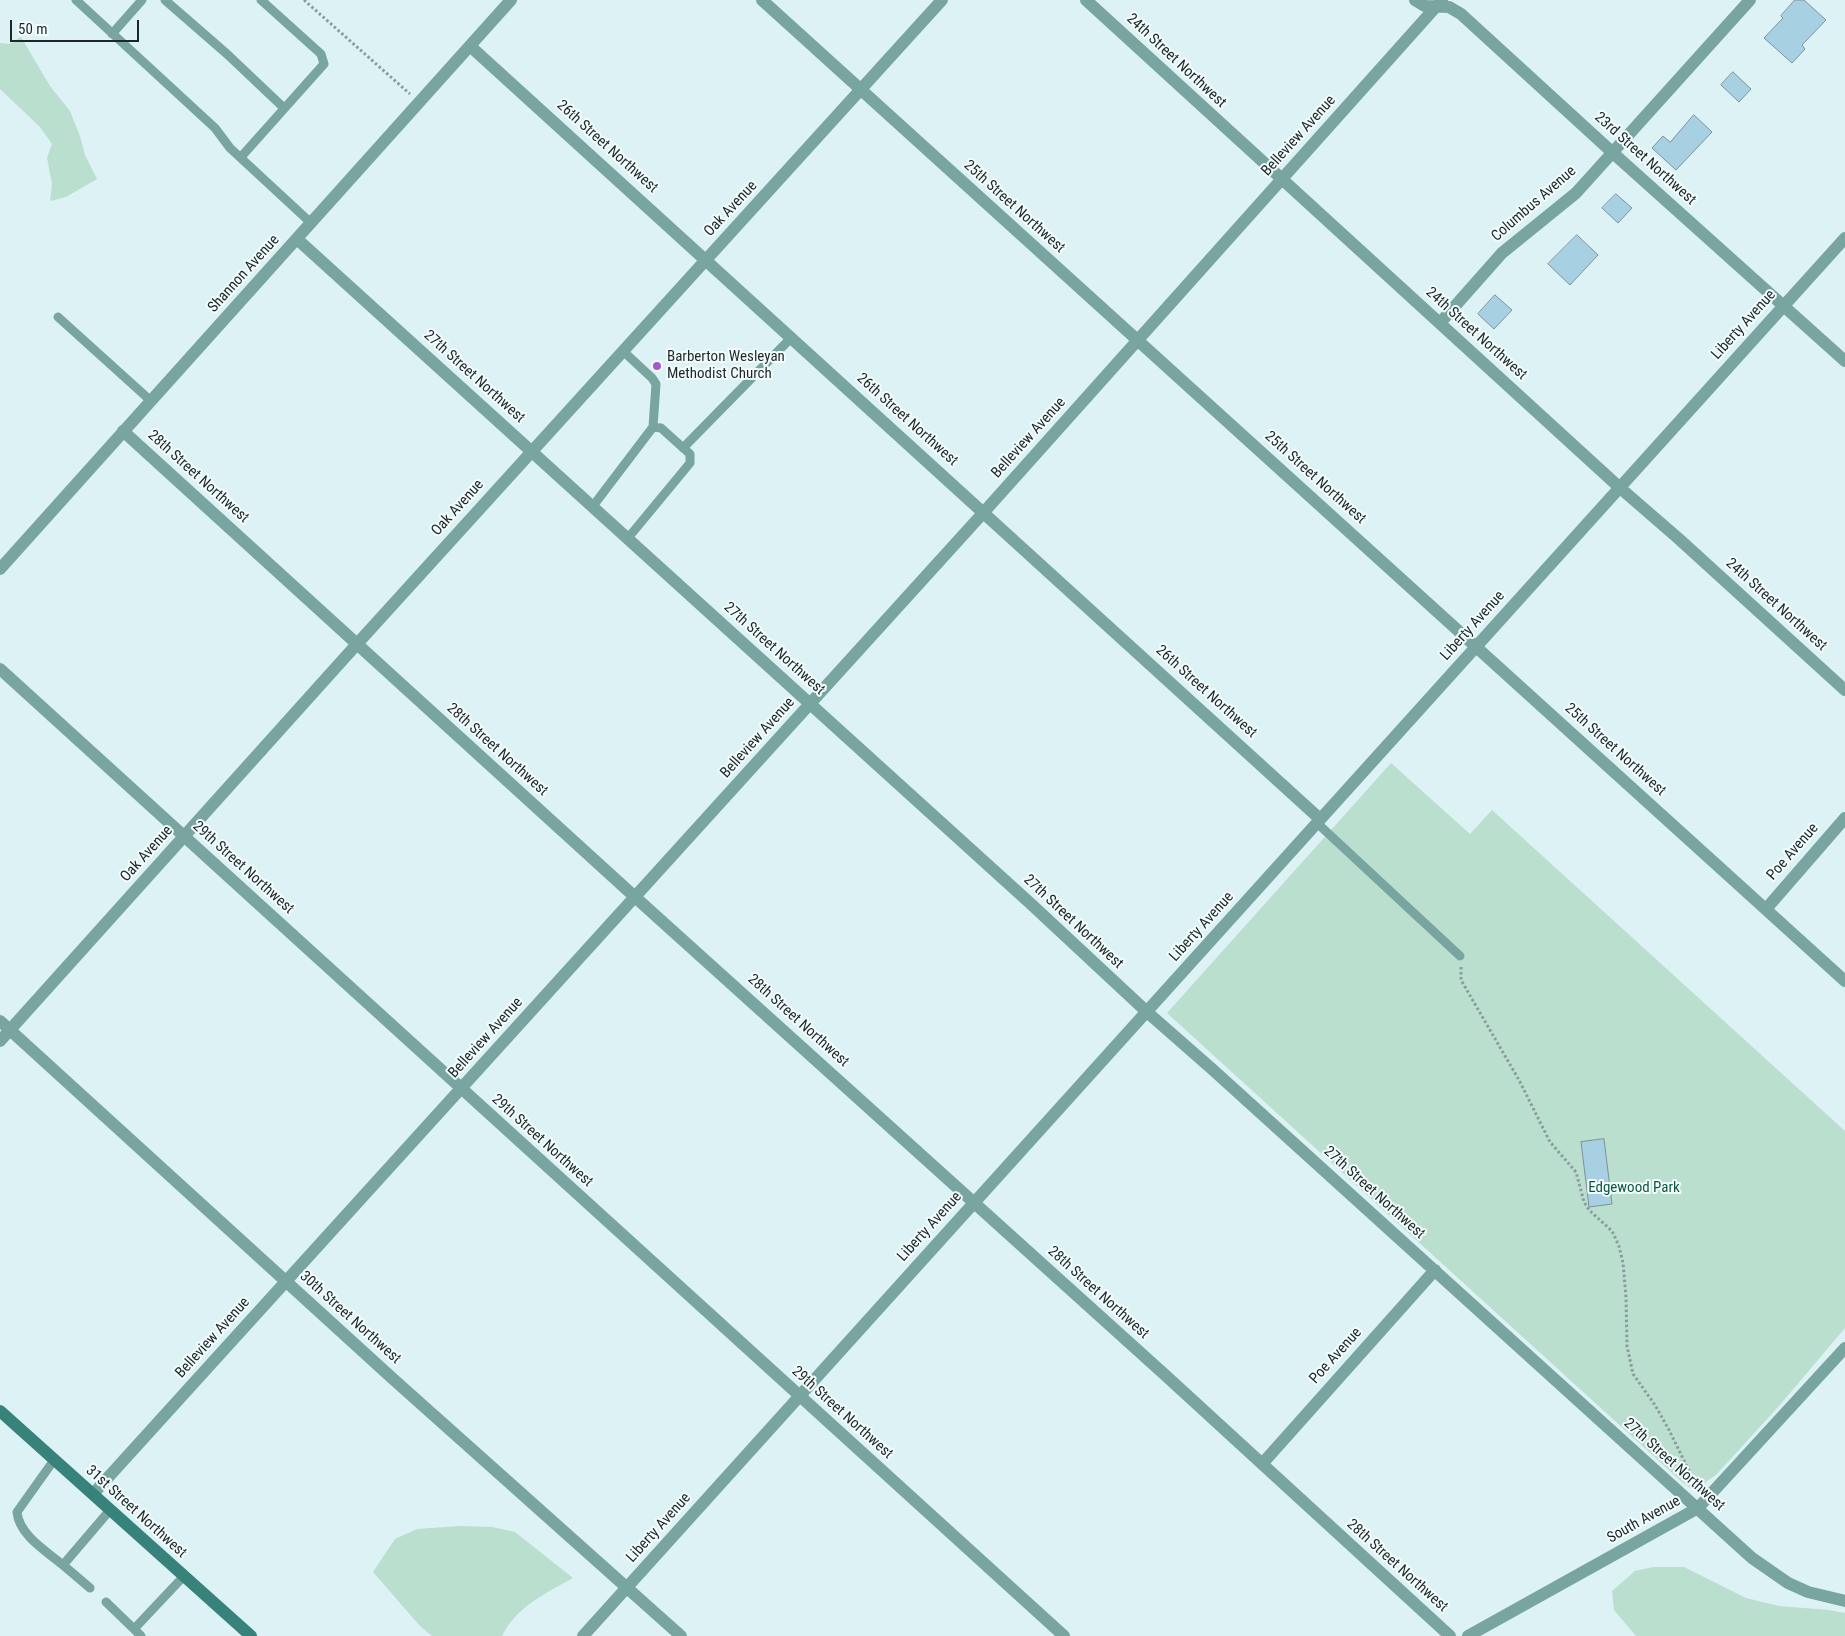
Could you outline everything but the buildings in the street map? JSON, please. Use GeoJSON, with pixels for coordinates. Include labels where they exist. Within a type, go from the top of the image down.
{"type":"FeatureCollection","features":[{"type":"Feature","properties":{"kind":"main road","name":"31st Street Northwest"},"geometry":{"type":"LineString","coordinates":[[0,1411],[251,1636]]}},
{"type":"Feature","properties":{"kind":"street","name":"Shannon Avenue"},"geometry":{"type":"LineString","coordinates":[[0,569],[511,0]]}},
{"type":"Feature","properties":{"kind":"street","name":"25th Street Northwest"},"geometry":{"type":"LineString","coordinates":[[762,0],[1845,981]]}},
{"type":"Feature","properties":{"kind":"street","name":"Oak Avenue"},"geometry":{"type":"LineString","coordinates":[[0,1041],[356,644],[942,0]]}},
{"type":"Feature","properties":{"kind":"street","name":"24th Street Northwest"},"geometry":{"type":"LineString","coordinates":[[1086,0],[1619,488],[1679,539],[1845,690]]}},
{"type":"Feature","properties":{"kind":"street","name":"23rd Street Northwest"},"geometry":{"type":"LineString","coordinates":[[1415,0],[1426,6],[1439,3],[1461,14],[1612,153],[1845,361]]}},
{"type":"Feature","properties":{"kind":"street","name":"Columbus Avenue"},"geometry":{"type":"LineString","coordinates":[[1440,323],[1502,253],[1576,193],[1750,0]]}},
{"type":"Feature","properties":{"kind":"street","name":"Belleview Avenue"},"geometry":{"type":"LineString","coordinates":[[93,1494],[810,705],[1439,3]]}},
{"type":"Feature","properties":{"kind":"street","name":"26th Street Northwest"},"geometry":{"type":"LineString","coordinates":[[470,46],[984,512],[1318,821]]}},
{"type":"Feature","properties":{"kind":"street","name":"Liberty Avenue"},"geometry":{"type":"LineString","coordinates":[[583,1636],[1845,238]]}},
{"type":"Feature","properties":{"kind":"street","name":"27th Street Northwest"},"geometry":{"type":"LineString","coordinates":[[297,239],[1679,1493],[1769,1571],[1808,1592],[1845,1601]]}},
{"type":"Feature","properties":{"kind":"street","name":"28th Street Northwest"},"geometry":{"type":"LineString","coordinates":[[123,431],[1450,1636]]}},
{"type":"Feature","properties":{"kind":"street","name":"29th Street Northwest"},"geometry":{"type":"LineString","coordinates":[[0,669],[1064,1636]]}},
{"type":"Feature","properties":{"kind":"street","name":"Poe Avenue"},"geometry":{"type":"LineString","coordinates":[[1766,908],[1845,818]]}},
{"type":"Feature","properties":{"kind":"street","name":"30th Street Northwest"},"geometry":{"type":"LineString","coordinates":[[0,1020],[287,1282],[681,1636]]}},
{"type":"Feature","properties":{"kind":"street","name":"Poe Avenue"},"geometry":{"type":"LineString","coordinates":[[1262,1464],[1435,1270]]}},
{"type":"Feature","properties":{"kind":"street","name":"South Avenue"},"geometry":{"type":"LineString","coordinates":[[1468,1636],[1698,1508],[1845,1348]]}},
{"type":"Feature","properties":{"kind":"lane"},"geometry":{"type":"LineString","coordinates":[[112,34],[142,0]]}},
{"type":"Feature","properties":{"kind":"lane"},"geometry":{"type":"LineString","coordinates":[[165,0],[227,54],[284,108]]}},
{"type":"Feature","properties":{"kind":"lane"},"geometry":{"type":"LineString","coordinates":[[241,157],[324,64],[321,54],[261,0]]}},
{"type":"Feature","properties":{"kind":"lane"},"geometry":{"type":"LineString","coordinates":[[82,2],[112,34],[215,128],[230,148],[312,223]]}},
{"type":"Feature","properties":{"kind":"lane"},"geometry":{"type":"LineString","coordinates":[[58,317],[151,401]]}},
{"type":"Feature","properties":{"kind":"lane"},"geometry":{"type":"LineString","coordinates":[[683,448],[792,337]]}},
{"type":"Feature","properties":{"kind":"lane"},"geometry":{"type":"LineString","coordinates":[[593,506],[653,427],[656,384],[623,351]]}},
{"type":"Feature","properties":{"kind":"lane"},"geometry":{"type":"LineString","coordinates":[[628,538],[690,462],[690,454],[661,428],[653,427]]}},
{"type":"Feature","properties":{"kind":"lane"},"geometry":{"type":"LineString","coordinates":[[1318,821],[1460,956]]}},
{"type":"Feature","properties":{"kind":"lane"},"geometry":{"type":"LineString","coordinates":[[54,1460],[17,1512],[18,1519],[24,1532],[90,1588]]}},
{"type":"Feature","properties":{"kind":"lane"},"geometry":{"type":"LineString","coordinates":[[63,1565],[110,1510]]}},
{"type":"Feature","properties":{"kind":"lane"},"geometry":{"type":"LineString","coordinates":[[134,1629],[184,1576]]}},
{"type":"Feature","properties":{"kind":"lane"},"geometry":{"type":"LineString","coordinates":[[106,1602],[141,1636]]}},
{"type":"Feature","properties":{"kind":"path"},"geometry":{"type":"LineString","coordinates":[[304,0],[405,90]]}},
{"type":"Feature","properties":{"kind":"path"},"geometry":{"type":"LineString","coordinates":[[1460,956],[1461,980],[1519,1080],[1550,1142],[1576,1172],[1588,1210],[1612,1231],[1619,1246],[1626,1297],[1627,1346],[1633,1374],[1660,1413],[1697,1486],[1698,1508]]}},
{"type":"Feature","properties":{"kind":"green space"},"geometry":{"type":"Polygon","coordinates":[[[21,37],[50,86],[70,111],[85,155],[97,179],[66,197],[50,201],[52,184],[47,158],[52,144],[40,127],[0,89],[0,43],[9,44],[21,37]]]}},
{"type":"Feature","properties":{"kind":"green space","name":"Edgewood Park"},"geometry":{"type":"Polygon","coordinates":[[[1391,763],[1470,834],[1492,810],[1845,1131],[1845,1328],[1779,1406],[1716,1475],[1697,1488],[1689,1487],[1682,1482],[1167,1013],[1391,763]]]}},
{"type":"Feature","properties":{"kind":"green space"},"geometry":{"type":"Polygon","coordinates":[[[460,1526],[492,1527],[515,1532],[573,1578],[542,1595],[524,1609],[515,1617],[502,1636],[432,1636],[420,1626],[373,1572],[395,1539],[417,1529],[460,1526]]]}},
{"type":"Feature","properties":{"kind":"green space"},"geometry":{"type":"Polygon","coordinates":[[[1653,1567],[1684,1567],[1746,1598],[1779,1606],[1845,1613],[1845,1636],[1636,1636],[1614,1610],[1612,1591],[1635,1571],[1653,1567]]]}},
{"type":"Feature","properties":{"kind":"place","name":"Barberton Wesleyan Methodist Church"},"geometry":{"type":"Point","coordinates":[657,366]}}]}
